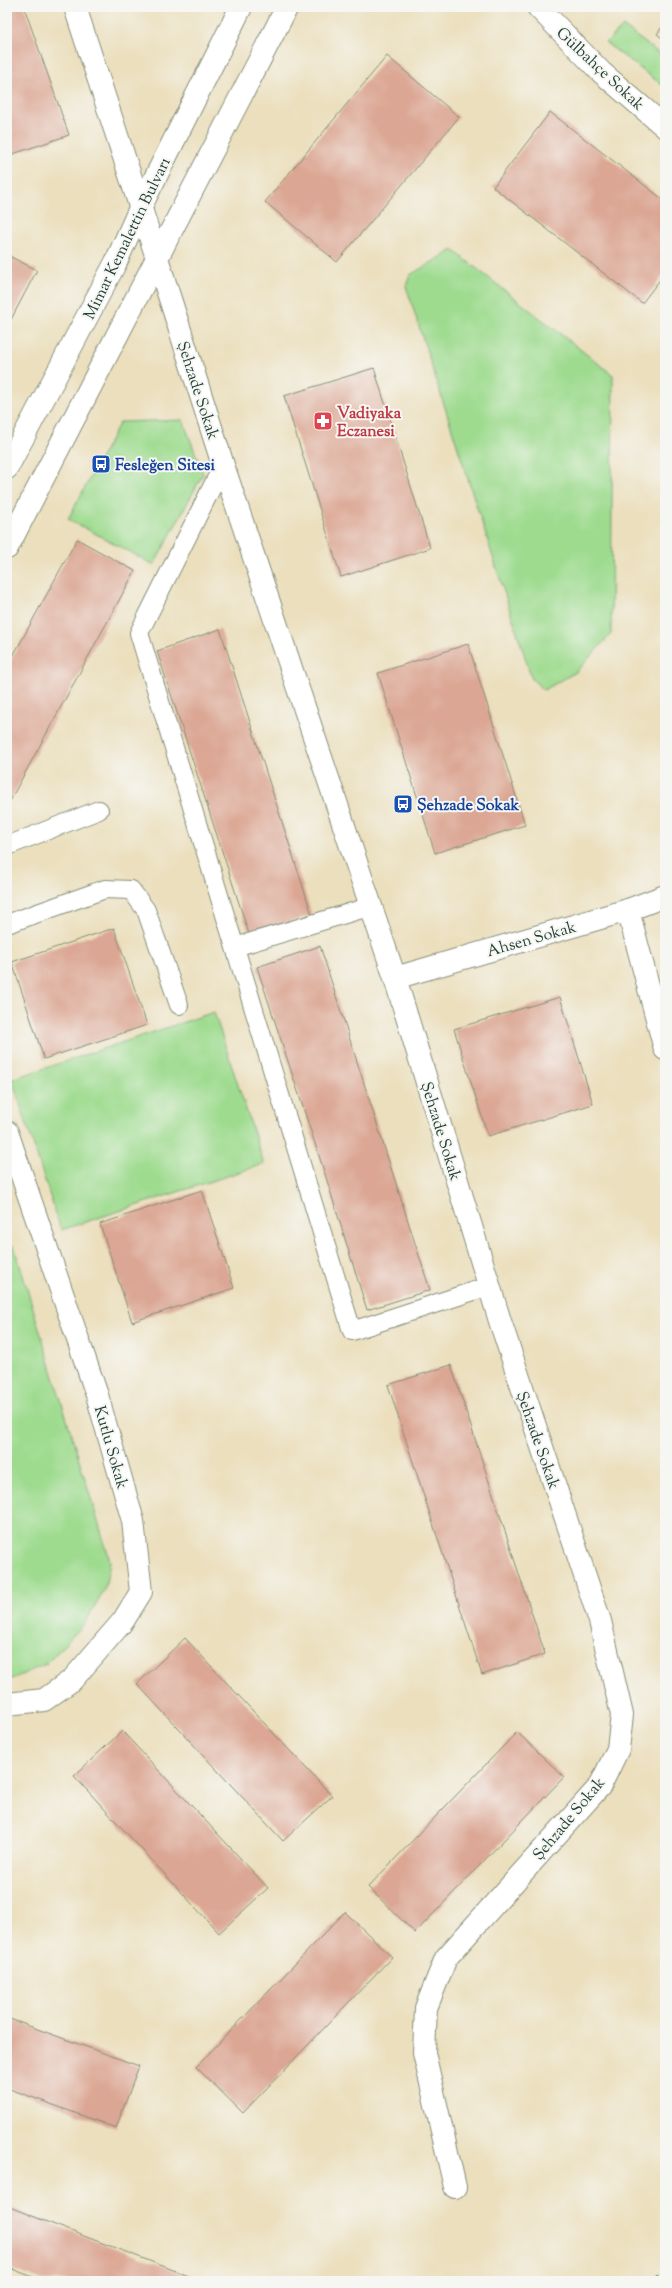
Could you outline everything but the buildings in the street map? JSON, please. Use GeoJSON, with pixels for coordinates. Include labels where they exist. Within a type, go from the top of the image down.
{"type":"FeatureCollection","features":[{"type":"Feature","properties":{"kind":"street","name":"Şehzade Sokak"},"geometry":{"type":"LineString","coordinates":[[75,7],[141,206],[223,465],[396,978],[489,1286],[600,1621],[622,1715],[618,1749],[600,1786],[446,1958],[426,2008],[424,2053],[455,2187]]}},
{"type":"Feature","properties":{"kind":"street","name":"Mimar Kemalettin Bulvarı"},"geometry":{"type":"LineString","coordinates":[[7,468],[116,262],[141,206],[241,7]]}},
{"type":"Feature","properties":{"kind":"street"},"geometry":{"type":"LineString","coordinates":[[7,548],[288,7]]}},
{"type":"Feature","properties":{"kind":"street","name":"Gülbahçe Sokak"},"geometry":{"type":"LineString","coordinates":[[538,7],[601,72],[665,127]]}},
{"type":"Feature","properties":{"kind":"street","name":"Ahsen Sokak"},"geometry":{"type":"LineString","coordinates":[[396,978],[628,910],[665,896]]}},
{"type":"Feature","properties":{"kind":"street"},"geometry":{"type":"LineString","coordinates":[[628,910],[665,1049]]}},
{"type":"Feature","properties":{"kind":"street","name":"Kutlu Sokak"},"geometry":{"type":"LineString","coordinates":[[7,1132],[99,1403],[133,1521],[141,1592],[123,1621],[72,1680],[44,1700],[7,1704]]}},
{"type":"Feature","properties":{"kind":"lane"},"geometry":{"type":"LineString","coordinates":[[223,465],[139,633],[352,1331],[489,1286]]}},
{"type":"Feature","properties":{"kind":"lane"},"geometry":{"type":"LineString","coordinates":[[7,846],[99,810]]}},
{"type":"Feature","properties":{"kind":"lane"},"geometry":{"type":"LineString","coordinates":[[7,924],[105,890],[131,890],[146,910],[178,1004]]}},
{"type":"Feature","properties":{"kind":"lane"},"geometry":{"type":"LineString","coordinates":[[235,947],[372,906]]}},
{"type":"Feature","properties":{"kind":"path"},"geometry":{"type":"LineString","coordinates":[[646,2281],[665,2272]]}},
{"type":"Feature","properties":{"kind":"green space"},"geometry":{"type":"Polygon","coordinates":[[[623,26],[665,58],[665,87],[606,43],[623,26]]]}},
{"type":"Feature","properties":{"kind":"green space"},"geometry":{"type":"Polygon","coordinates":[[[453,250],[613,375],[611,634],[576,672],[544,690],[532,679],[406,286],[410,275],[453,250]]]}},
{"type":"Feature","properties":{"kind":"green space"},"geometry":{"type":"Polygon","coordinates":[[[183,420],[203,474],[154,565],[68,519],[120,422],[183,420]]]}},
{"type":"Feature","properties":{"kind":"green space"},"geometry":{"type":"Polygon","coordinates":[[[214,1012],[264,1164],[61,1230],[12,1079],[214,1012]]]}},
{"type":"Feature","properties":{"kind":"green space"},"geometry":{"type":"Polygon","coordinates":[[[14,1246],[110,1561],[105,1588],[85,1623],[46,1664],[7,1681],[7,1249],[14,1246]]]}},
{"type":"Feature","properties":{"kind":"place","name":"Vadiyaka Eczanesi"},"geometry":{"type":"Point","coordinates":[323,421]}},
{"type":"Feature","properties":{"kind":"place","name":"Fesleğen Sitesi"},"geometry":{"type":"Point","coordinates":[101,464]}},
{"type":"Feature","properties":{"kind":"place","name":"Şehzade Sokak"},"geometry":{"type":"Point","coordinates":[403,804]}}]}
